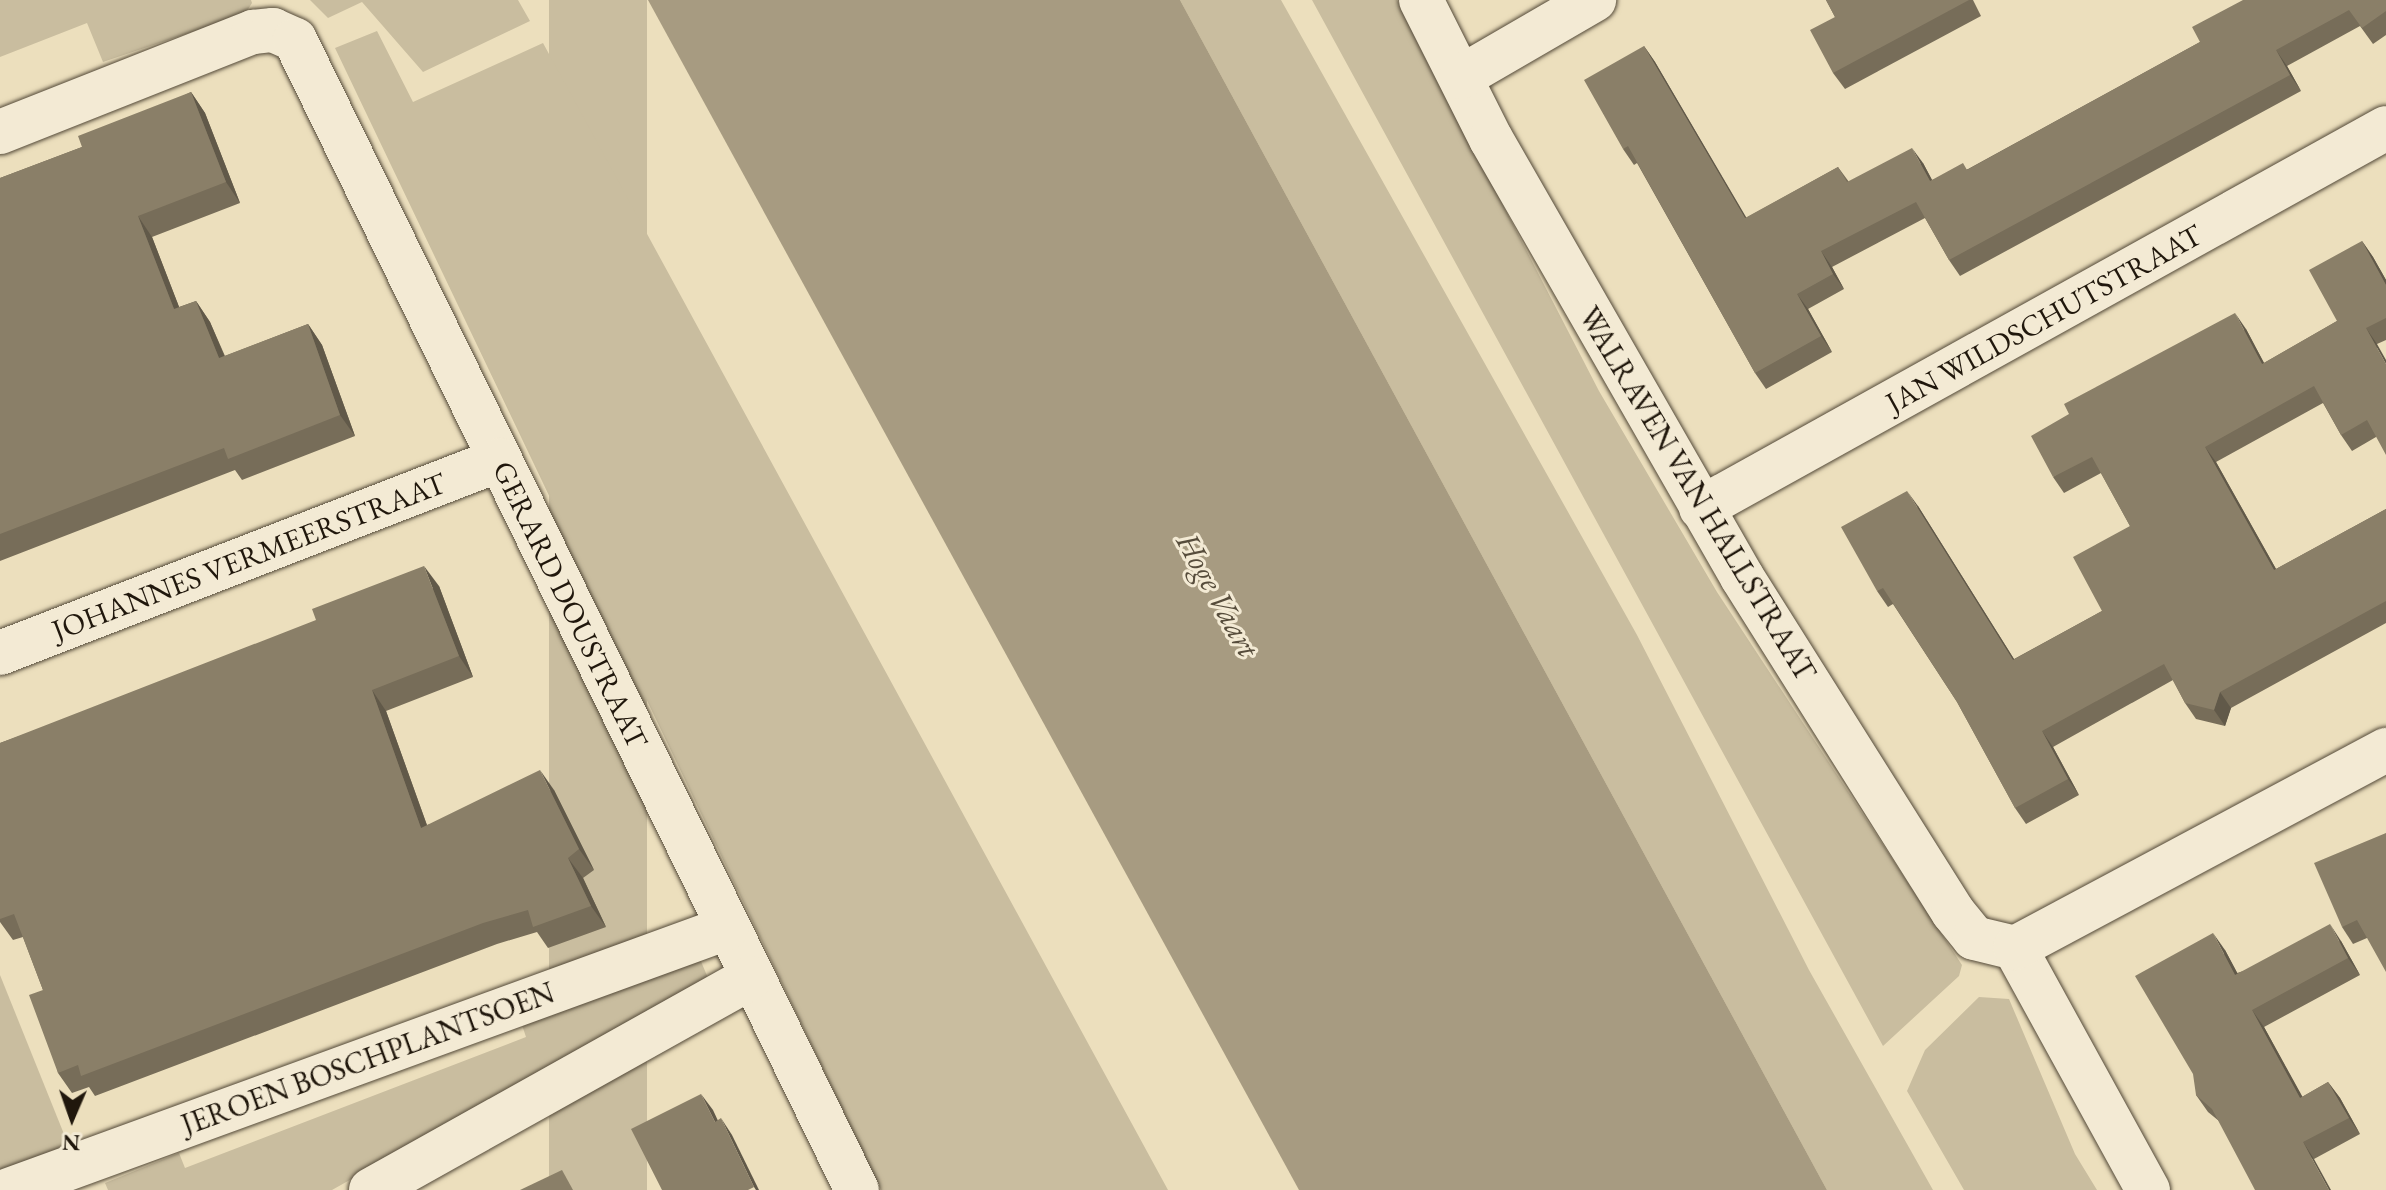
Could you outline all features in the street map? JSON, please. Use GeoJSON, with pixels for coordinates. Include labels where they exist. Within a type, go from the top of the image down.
{"type":"FeatureCollection","features":[{"type":"Feature","properties":{"kind":"street","name":"WALRAVEN VAN HALLSTRAAT"},"geometry":{"type":"LineString","coordinates":[[1421,0],[1701,508],[1953,912],[1974,938],[2015,948]]}},
{"type":"Feature","properties":{"kind":"street"},"geometry":{"type":"LineString","coordinates":[[1461,77],[1594,0]]}},
{"type":"Feature","properties":{"kind":"street","name":"GERARD DOUSTRAAT"},"geometry":{"type":"LineString","coordinates":[[0,132],[253,32],[273,30],[295,40],[750,978],[857,1190]]}},
{"type":"Feature","properties":{"kind":"street","name":"JAN WILDSCHUTSTRAAT"},"geometry":{"type":"LineString","coordinates":[[1701,508],[2386,128]]}},
{"type":"Feature","properties":{"kind":"street","name":"JOHANNES VERMEERSTRAAT"},"geometry":{"type":"LineString","coordinates":[[0,653],[499,460]]}},
{"type":"Feature","properties":{"kind":"street"},"geometry":{"type":"LineString","coordinates":[[2148,1190],[2015,948],[2386,750]]}},
{"type":"Feature","properties":{"kind":"street","name":"JEROEN BOSCHPLANTSOEN"},"geometry":{"type":"LineString","coordinates":[[9,1190],[727,928]]}},
{"type":"Feature","properties":{"kind":"street"},"geometry":{"type":"LineString","coordinates":[[371,1190],[750,978]]}},
{"type":"Feature","properties":{"kind":"shaded area"},"geometry":{"type":"Polygon","coordinates":[[[0,0],[251,0],[252,3],[245,14],[103,62],[87,23],[0,57],[0,0]]]}},
{"type":"Feature","properties":{"kind":"shaded area"},"geometry":{"type":"Polygon","coordinates":[[[310,0],[518,0],[530,21],[423,72],[362,2],[328,18],[310,0]]]}},
{"type":"Feature","properties":{"kind":"shaded area"},"geometry":{"type":"Polygon","coordinates":[[[549,0],[647,0],[647,1190],[549,1190],[549,0]]]}},
{"type":"Feature","properties":{"kind":"shaded area"},"geometry":{"type":"Polygon","coordinates":[[[1180,0],[1281,0],[1637,635],[1809,970],[1933,1190],[1827,1190],[1180,0]]]}},
{"type":"Feature","properties":{"kind":"shaded area"},"geometry":{"type":"Polygon","coordinates":[[[1312,0],[1397,0],[1599,391],[1717,592],[1962,965],[1959,976],[1883,1046],[1312,0]]]}},
{"type":"Feature","properties":{"kind":"shaded area"},"geometry":{"type":"Polygon","coordinates":[[[377,31],[413,102],[543,43],[1168,1190],[881,1190],[335,48],[377,31]]]}},
{"type":"Feature","properties":{"kind":"shaded area"},"geometry":{"type":"Polygon","coordinates":[[[700,959],[708,978],[332,1190],[108,1190],[105,1183],[179,1153],[185,1168],[526,1037],[521,1022],[700,959]]]}},
{"type":"Feature","properties":{"kind":"shaded area"},"geometry":{"type":"Polygon","coordinates":[[[0,975],[70,1149],[0,1177],[0,975]]]}},
{"type":"Feature","properties":{"kind":"shaded area"},"geometry":{"type":"Polygon","coordinates":[[[1979,997],[2009,999],[2075,1154],[2097,1190],[1964,1190],[1907,1091],[1925,1050],[1979,997]]]}},
{"type":"Feature","properties":{"kind":"water","name":"Hoge Vaart"},"geometry":{"type":"Polygon","coordinates":[[[648,0],[1180,0],[1827,1190],[1299,1190],[648,0]]]}},
{"type":"Feature","properties":{"kind":"building"},"geometry":{"type":"Polygon","coordinates":[[[1826,0],[1969,0],[1833,73],[1810,30],[1835,17],[1826,0]]]}},
{"type":"Feature","properties":{"kind":"building"},"geometry":{"type":"Polygon","coordinates":[[[2243,0],[2386,0],[2386,11],[2362,28],[2349,10],[2276,50],[2290,75],[1949,260],[1916,202],[1821,251],[1833,274],[1797,294],[1821,336],[1755,373],[1628,146],[1623,149],[1584,80],[1644,46],[1745,218],[1838,167],[1847,182],[1912,148],[1930,181],[1963,163],[1967,170],[2200,42],[2192,27],[2243,0]]]}},
{"type":"Feature","properties":{"kind":"building"},"geometry":{"type":"Polygon","coordinates":[[[191,92],[226,182],[138,216],[174,309],[196,301],[219,358],[308,324],[340,415],[228,459],[224,448],[0,534],[0,178],[82,147],[78,136],[191,92]]]}},
{"type":"Feature","properties":{"kind":"building"},"geometry":{"type":"Polygon","coordinates":[[[2362,241],[2386,285],[2386,318],[2366,328],[2386,364],[2386,455],[2367,420],[2341,435],[2314,386],[2205,447],[2274,570],[2386,509],[2386,601],[2220,692],[2214,710],[2185,703],[2164,664],[2042,731],[2068,779],[2015,808],[1957,702],[1883,588],[1877,591],[1841,527],[1907,491],[2013,660],[2102,611],[2073,557],[2130,526],[2092,457],[2053,477],[2031,436],[2069,414],[2064,404],[2235,313],[2262,364],[2337,321],[2309,270],[2362,241]]]}},
{"type":"Feature","properties":{"kind":"building"},"geometry":{"type":"Polygon","coordinates":[[[424,566],[459,656],[372,690],[421,828],[540,770],[579,849],[568,858],[591,906],[533,927],[528,910],[483,923],[81,1076],[78,1065],[58,1073],[29,995],[43,990],[14,914],[0,919],[0,743],[316,620],[312,609],[424,566]]]}},
{"type":"Feature","properties":{"kind":"building"},"geometry":{"type":"Polygon","coordinates":[[[2386,833],[2386,972],[2357,920],[2342,927],[2314,863],[2386,833]]]}},
{"type":"Feature","properties":{"kind":"building"},"geometry":{"type":"Polygon","coordinates":[[[2330,924],[2348,958],[2252,1010],[2300,1098],[2328,1082],[2349,1118],[2303,1142],[2329,1190],[2255,1190],[2212,1109],[2196,1095],[2193,1074],[2135,976],[2213,933],[2235,975],[2330,924]]]}},
{"type":"Feature","properties":{"kind":"building"},"geometry":{"type":"Polygon","coordinates":[[[701,1094],[715,1122],[721,1118],[754,1187],[748,1190],[662,1190],[631,1129],[701,1094]]]}},
{"type":"Feature","properties":{"kind":"building"},"geometry":{"type":"Polygon","coordinates":[[[562,1170],[573,1190],[520,1190],[562,1170]]]}}]}
